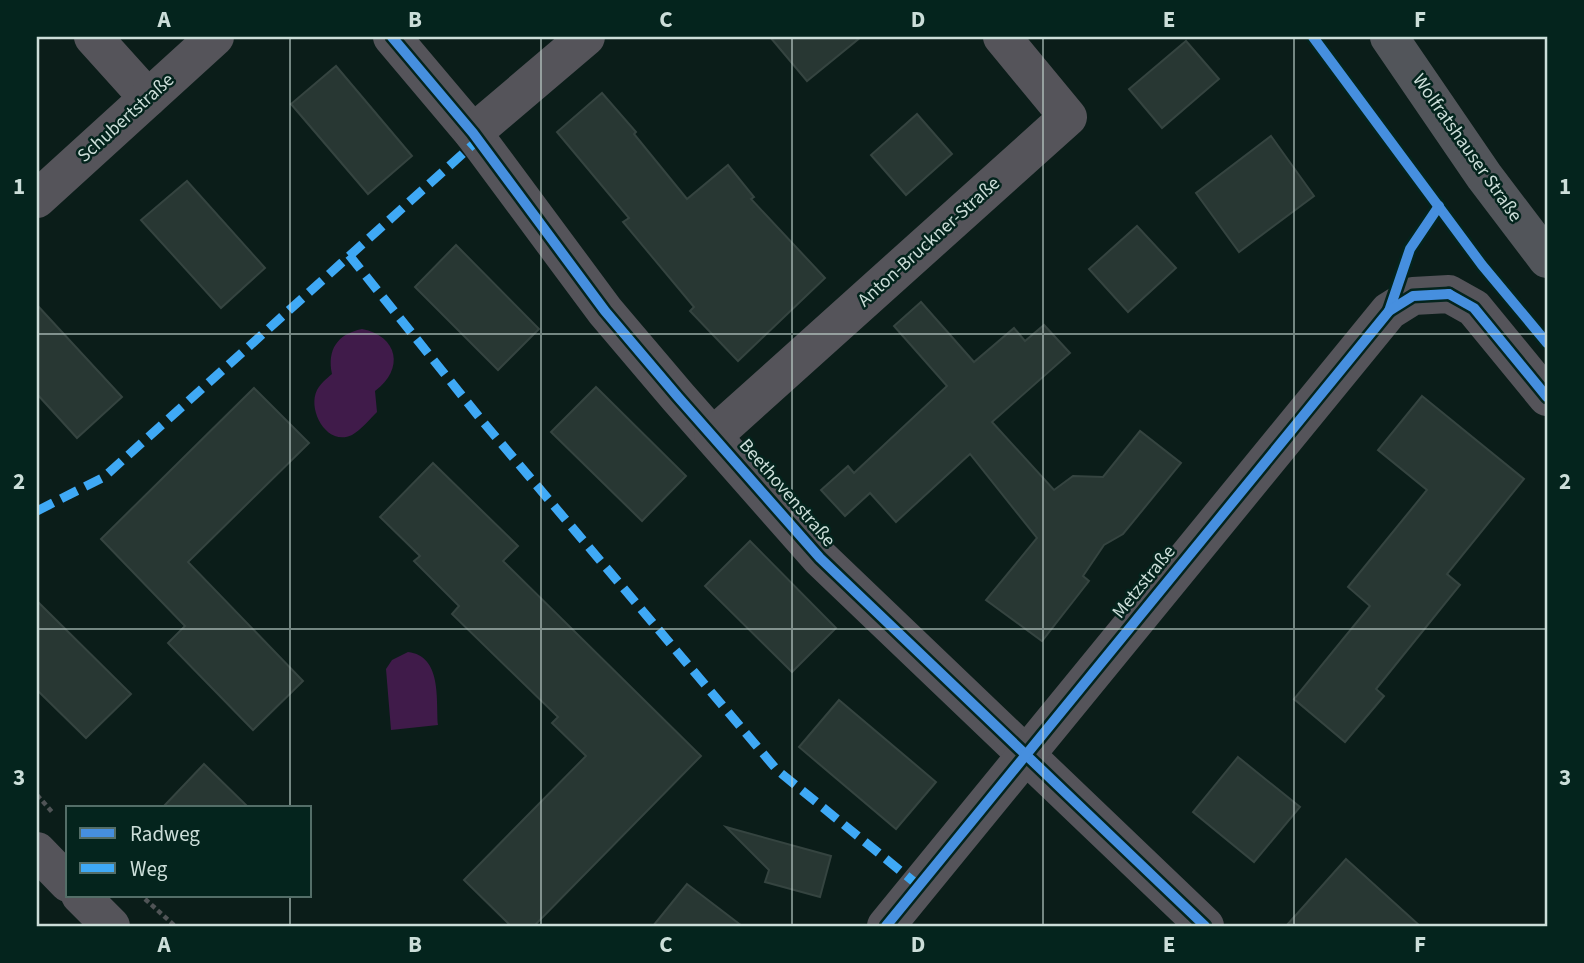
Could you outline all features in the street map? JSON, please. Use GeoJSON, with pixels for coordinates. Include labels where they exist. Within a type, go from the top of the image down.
{"type":"FeatureCollection","features":[{"type":"Feature","properties":{"kind":"main road","name":"Wolfratshauser Straße"},"geometry":{"type":"LineString","coordinates":[[1389,37],[1484,176],[1547,259]]}},
{"type":"Feature","properties":{"kind":"street"},"geometry":{"type":"LineString","coordinates":[[93,37],[148,98]]}},
{"type":"Feature","properties":{"kind":"street","name":"Schubertstraße"},"geometry":{"type":"LineString","coordinates":[[37,199],[215,37]]}},
{"type":"Feature","properties":{"kind":"street","name":"Beethovenstraße"},"geometry":{"type":"LineString","coordinates":[[392,37],[473,133],[605,311],[820,558],[1205,926]]}},
{"type":"Feature","properties":{"kind":"street"},"geometry":{"type":"LineString","coordinates":[[473,133],[586,37]]}},
{"type":"Feature","properties":{"kind":"street","name":"Anton-Bruckner-Straße"},"geometry":{"type":"LineString","coordinates":[[713,436],[1068,117],[1002,37]]}},
{"type":"Feature","properties":{"kind":"street","name":"Metzstraße"},"geometry":{"type":"LineString","coordinates":[[886,926],[1389,312],[1413,296],[1449,294],[1474,308],[1547,397]]}},
{"type":"Feature","properties":{"kind":"street"},"geometry":{"type":"LineString","coordinates":[[37,851],[66,881]]}},
{"type":"Feature","properties":{"kind":"street"},"geometry":{"type":"LineString","coordinates":[[82,897],[111,926]]}},
{"type":"Feature","properties":{"kind":"path"},"geometry":{"type":"LineString","coordinates":[[142,897],[175,926]]}},
{"type":"Feature","properties":{"kind":"shaded area"},"geometry":{"type":"Polygon","coordinates":[[[362,329],[374,333],[390,346],[394,364],[385,382],[375,391],[377,412],[352,435],[335,436],[327,431],[317,416],[317,390],[332,374],[331,358],[336,344],[346,335],[362,329]]]}},
{"type":"Feature","properties":{"kind":"shaded area"},"geometry":{"type":"Polygon","coordinates":[[[408,652],[427,661],[432,670],[437,692],[438,725],[391,730],[386,669],[392,660],[408,652]]]}},
{"type":"Feature","properties":{"kind":"building"},"geometry":{"type":"Polygon","coordinates":[[[770,37],[861,37],[807,81],[770,37]]]}},
{"type":"Feature","properties":{"kind":"building"},"geometry":{"type":"Polygon","coordinates":[[[1186,41],[1219,79],[1162,128],[1129,89],[1186,41]]]}},
{"type":"Feature","properties":{"kind":"building"},"geometry":{"type":"Polygon","coordinates":[[[336,66],[412,156],[368,194],[291,104],[336,66]]]}},
{"type":"Feature","properties":{"kind":"building"},"geometry":{"type":"Polygon","coordinates":[[[602,93],[636,132],[634,134],[687,199],[728,165],[754,197],[751,199],[825,278],[738,361],[690,311],[694,307],[623,222],[629,218],[557,132],[602,93]]]}},
{"type":"Feature","properties":{"kind":"building"},"geometry":{"type":"Polygon","coordinates":[[[917,114],[952,154],[906,195],[871,155],[917,114]]]}},
{"type":"Feature","properties":{"kind":"building"},"geometry":{"type":"Polygon","coordinates":[[[1271,136],[1314,196],[1239,252],[1196,193],[1271,136]]]}},
{"type":"Feature","properties":{"kind":"building"},"geometry":{"type":"Polygon","coordinates":[[[187,181],[265,268],[221,308],[141,220],[187,181]]]}},
{"type":"Feature","properties":{"kind":"building"},"geometry":{"type":"Polygon","coordinates":[[[1137,226],[1176,268],[1128,312],[1089,269],[1137,226]]]}},
{"type":"Feature","properties":{"kind":"building"},"geometry":{"type":"Polygon","coordinates":[[[456,245],[539,329],[498,370],[415,287],[456,245]]]}},
{"type":"Feature","properties":{"kind":"building"},"geometry":{"type":"Polygon","coordinates":[[[921,302],[974,362],[1014,328],[1025,341],[1044,325],[1070,353],[992,422],[1054,490],[1073,476],[1103,477],[1140,431],[1181,463],[1123,534],[1104,545],[1083,576],[1089,581],[1042,641],[986,600],[1037,538],[970,454],[896,522],[870,493],[845,516],[821,490],[848,466],[854,473],[947,386],[894,326],[921,302]]]}},
{"type":"Feature","properties":{"kind":"building"},"geometry":{"type":"Polygon","coordinates":[[[37,305],[122,397],[77,438],[37,394],[37,305]]]}},
{"type":"Feature","properties":{"kind":"building"},"geometry":{"type":"Polygon","coordinates":[[[596,387],[686,476],[642,521],[551,432],[596,387]]]}},
{"type":"Feature","properties":{"kind":"building"},"geometry":{"type":"Polygon","coordinates":[[[254,388],[309,443],[188,562],[303,681],[253,730],[168,643],[185,626],[101,539],[254,388]]]}},
{"type":"Feature","properties":{"kind":"building"},"geometry":{"type":"Polygon","coordinates":[[[1422,396],[1524,479],[1447,574],[1460,585],[1376,689],[1384,696],[1345,742],[1294,699],[1370,606],[1348,587],[1427,490],[1378,450],[1422,396]]]}},
{"type":"Feature","properties":{"kind":"building"},"geometry":{"type":"Polygon","coordinates":[[[433,463],[518,546],[503,561],[701,756],[534,926],[511,926],[464,880],[586,756],[552,723],[558,717],[452,614],[459,606],[414,561],[420,556],[380,517],[433,463]]]}},
{"type":"Feature","properties":{"kind":"building"},"geometry":{"type":"Polygon","coordinates":[[[750,541],[836,628],[792,672],[705,586],[750,541]]]}},
{"type":"Feature","properties":{"kind":"building"},"geometry":{"type":"Polygon","coordinates":[[[37,601],[131,694],[86,738],[37,690],[37,601]]]}},
{"type":"Feature","properties":{"kind":"building"},"geometry":{"type":"Polygon","coordinates":[[[839,700],[936,782],[896,829],[799,747],[839,700]]]}},
{"type":"Feature","properties":{"kind":"building"},"geometry":{"type":"Polygon","coordinates":[[[1238,757],[1300,807],[1254,862],[1193,812],[1238,757]]]}},
{"type":"Feature","properties":{"kind":"building"},"geometry":{"type":"Polygon","coordinates":[[[204,764],[247,806],[164,806],[204,764]]]}},
{"type":"Feature","properties":{"kind":"building"},"geometry":{"type":"Polygon","coordinates":[[[726,827],[831,856],[820,897],[765,882],[769,870],[726,827]]]}},
{"type":"Feature","properties":{"kind":"building"},"geometry":{"type":"Polygon","coordinates":[[[1346,859],[1420,926],[1286,926],[1346,859]]]}},
{"type":"Feature","properties":{"kind":"building"},"geometry":{"type":"Polygon","coordinates":[[[687,884],[742,926],[653,926],[687,884]]]}},
{"type":"Feature","properties":{"kind":"marked path"},"geometry":{"type":"LineString","coordinates":[[37,511],[104,477],[478,140]]}},
{"type":"Feature","properties":{"kind":"marked path"},"geometry":{"type":"LineString","coordinates":[[349,255],[484,423],[777,770],[919,886]]}},
{"type":"Feature","properties":{"kind":"cycle path"},"geometry":{"type":"LineString","coordinates":[[392,37],[473,133],[605,311],[820,558],[1205,926]]}},
{"type":"Feature","properties":{"kind":"cycle path"},"geometry":{"type":"LineString","coordinates":[[1313,37],[1482,265],[1547,343]]}},
{"type":"Feature","properties":{"kind":"cycle path"},"geometry":{"type":"LineString","coordinates":[[1389,311],[1410,249],[1439,206]]}},
{"type":"Feature","properties":{"kind":"cycle path"},"geometry":{"type":"LineString","coordinates":[[1449,294],[1474,308],[1547,397]]}},
{"type":"Feature","properties":{"kind":"cycle path"},"geometry":{"type":"LineString","coordinates":[[886,926],[1389,311],[1413,296],[1449,294]]}}]}
